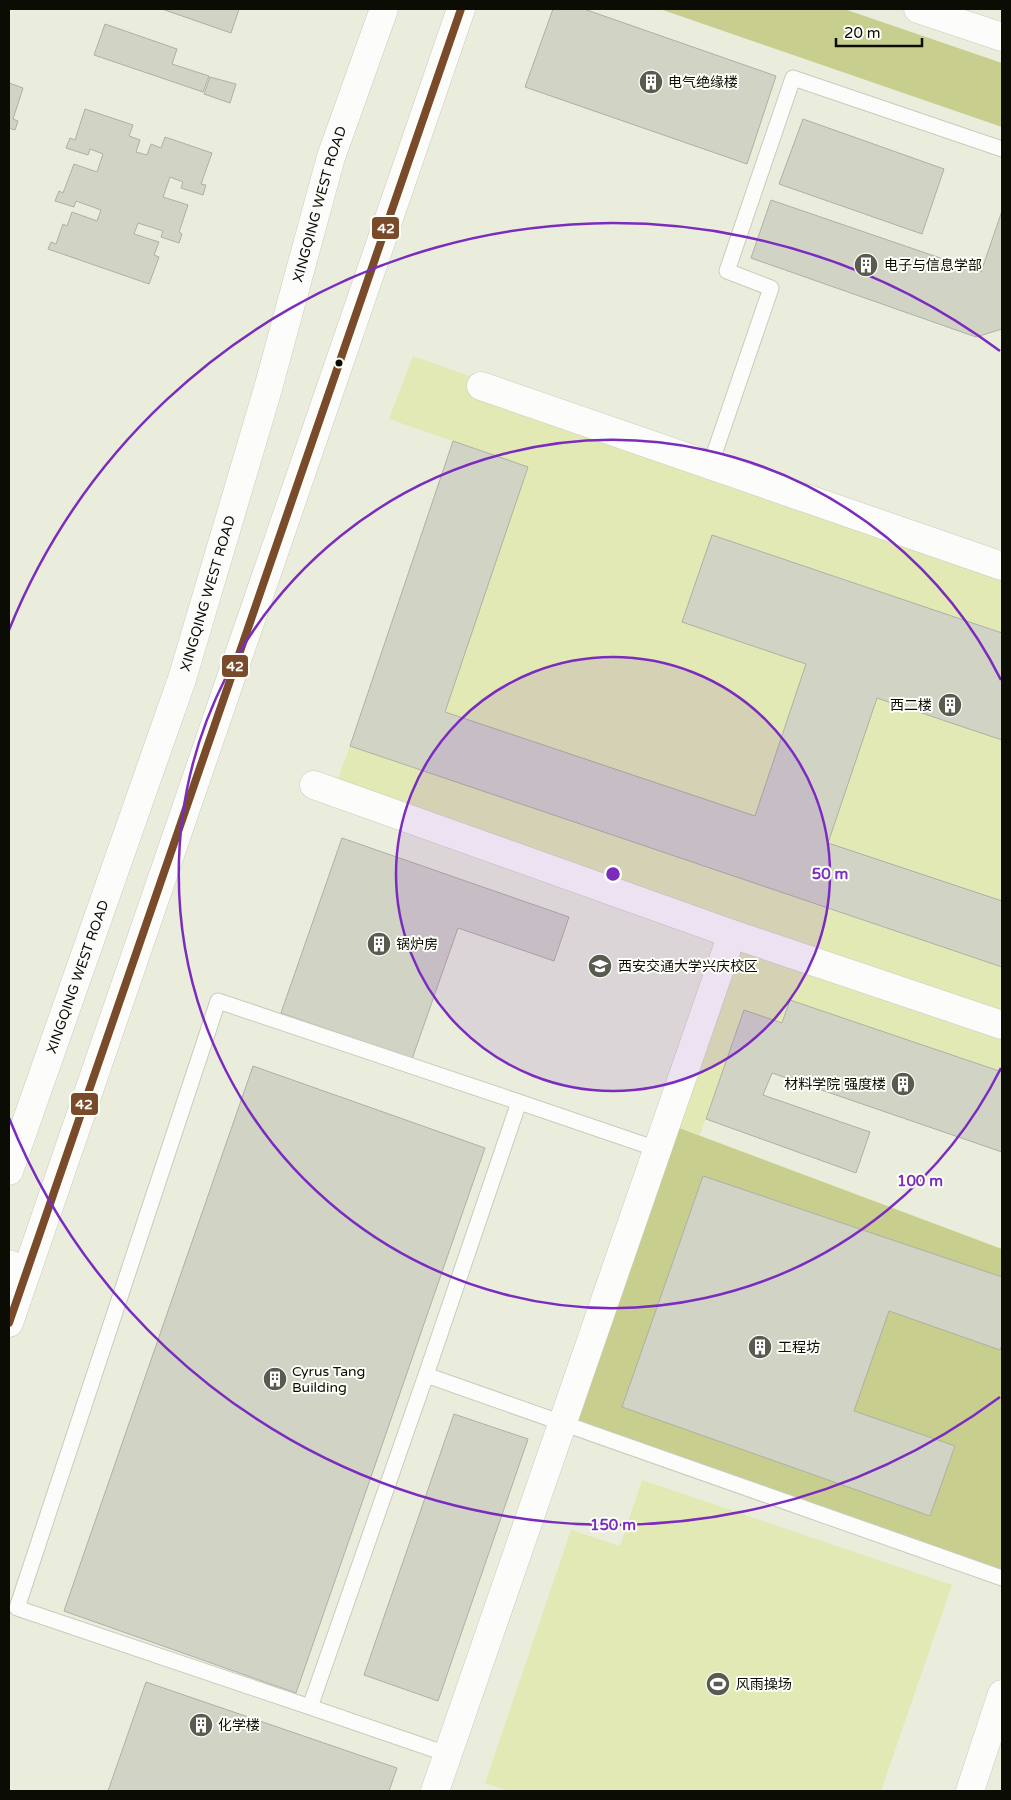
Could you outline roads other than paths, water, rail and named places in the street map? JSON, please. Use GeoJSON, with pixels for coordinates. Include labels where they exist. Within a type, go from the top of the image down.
{"type":"FeatureCollection","features":[{"type":"Feature","properties":{"kind":"main road","name":"XINGQING WEST ROAD"},"geometry":{"type":"LineString","coordinates":[[9,1171],[182,679],[267,392],[331,157],[384,9]]}},
{"type":"Feature","properties":{"kind":"main road"},"geometry":{"type":"LineString","coordinates":[[9,1323],[18,1267],[461,9]]}},
{"type":"Feature","properties":{"kind":"main road"},"geometry":{"type":"LineString","coordinates":[[918,9],[1002,38]]}},
{"type":"Feature","properties":{"kind":"main road"},"geometry":{"type":"LineString","coordinates":[[481,386],[1002,566]]}},
{"type":"Feature","properties":{"kind":"main road"},"geometry":{"type":"LineString","coordinates":[[314,785],[732,934],[1002,1025]]}},
{"type":"Feature","properties":{"kind":"main road"},"geometry":{"type":"LineString","coordinates":[[435,1791],[732,934]]}},
{"type":"Feature","properties":{"kind":"main road"},"geometry":{"type":"LineString","coordinates":[[970,1791],[1002,1694]]}},
{"type":"Feature","properties":{"kind":"lane"},"geometry":{"type":"LineString","coordinates":[[710,466],[771,288],[727,271],[793,78],[1002,150]]}},
{"type":"Feature","properties":{"kind":"lane"},"geometry":{"type":"LineString","coordinates":[[447,1754],[17,1608],[218,1001],[657,1149]]}},
{"type":"Feature","properties":{"kind":"lane"},"geometry":{"type":"LineString","coordinates":[[310,1707],[519,1102]]}},
{"type":"Feature","properties":{"kind":"lane"},"geometry":{"type":"LineString","coordinates":[[426,1375],[1002,1578]]}},
{"type":"Feature","properties":{"kind":"place","name":"电气绝缘楼"},"geometry":{"type":"Point","coordinates":[651,82]}},
{"type":"Feature","properties":{"kind":"place","name":"电子与信息学部"},"geometry":{"type":"Point","coordinates":[866,265]}},
{"type":"Feature","properties":{"kind":"place","name":"西二楼"},"geometry":{"type":"Point","coordinates":[950,705]}},
{"type":"Feature","properties":{"kind":"place","name":"锅炉房"},"geometry":{"type":"Point","coordinates":[379,944]}},
{"type":"Feature","properties":{"kind":"place","name":"西安交通大学兴庆校区"},"geometry":{"type":"Point","coordinates":[600,966]}},
{"type":"Feature","properties":{"kind":"place","name":"材料学院 强度楼"},"geometry":{"type":"Point","coordinates":[903,1084]}},
{"type":"Feature","properties":{"kind":"place","name":"工程坊"},"geometry":{"type":"Point","coordinates":[760,1347]}},
{"type":"Feature","properties":{"kind":"place","name":"Cyrus Tang Building"},"geometry":{"type":"Point","coordinates":[275,1379]}},
{"type":"Feature","properties":{"kind":"place","name":"风雨操场"},"geometry":{"type":"Point","coordinates":[718,1684]}},
{"type":"Feature","properties":{"kind":"place","name":"化学楼"},"geometry":{"type":"Point","coordinates":[201,1725]}}]}
